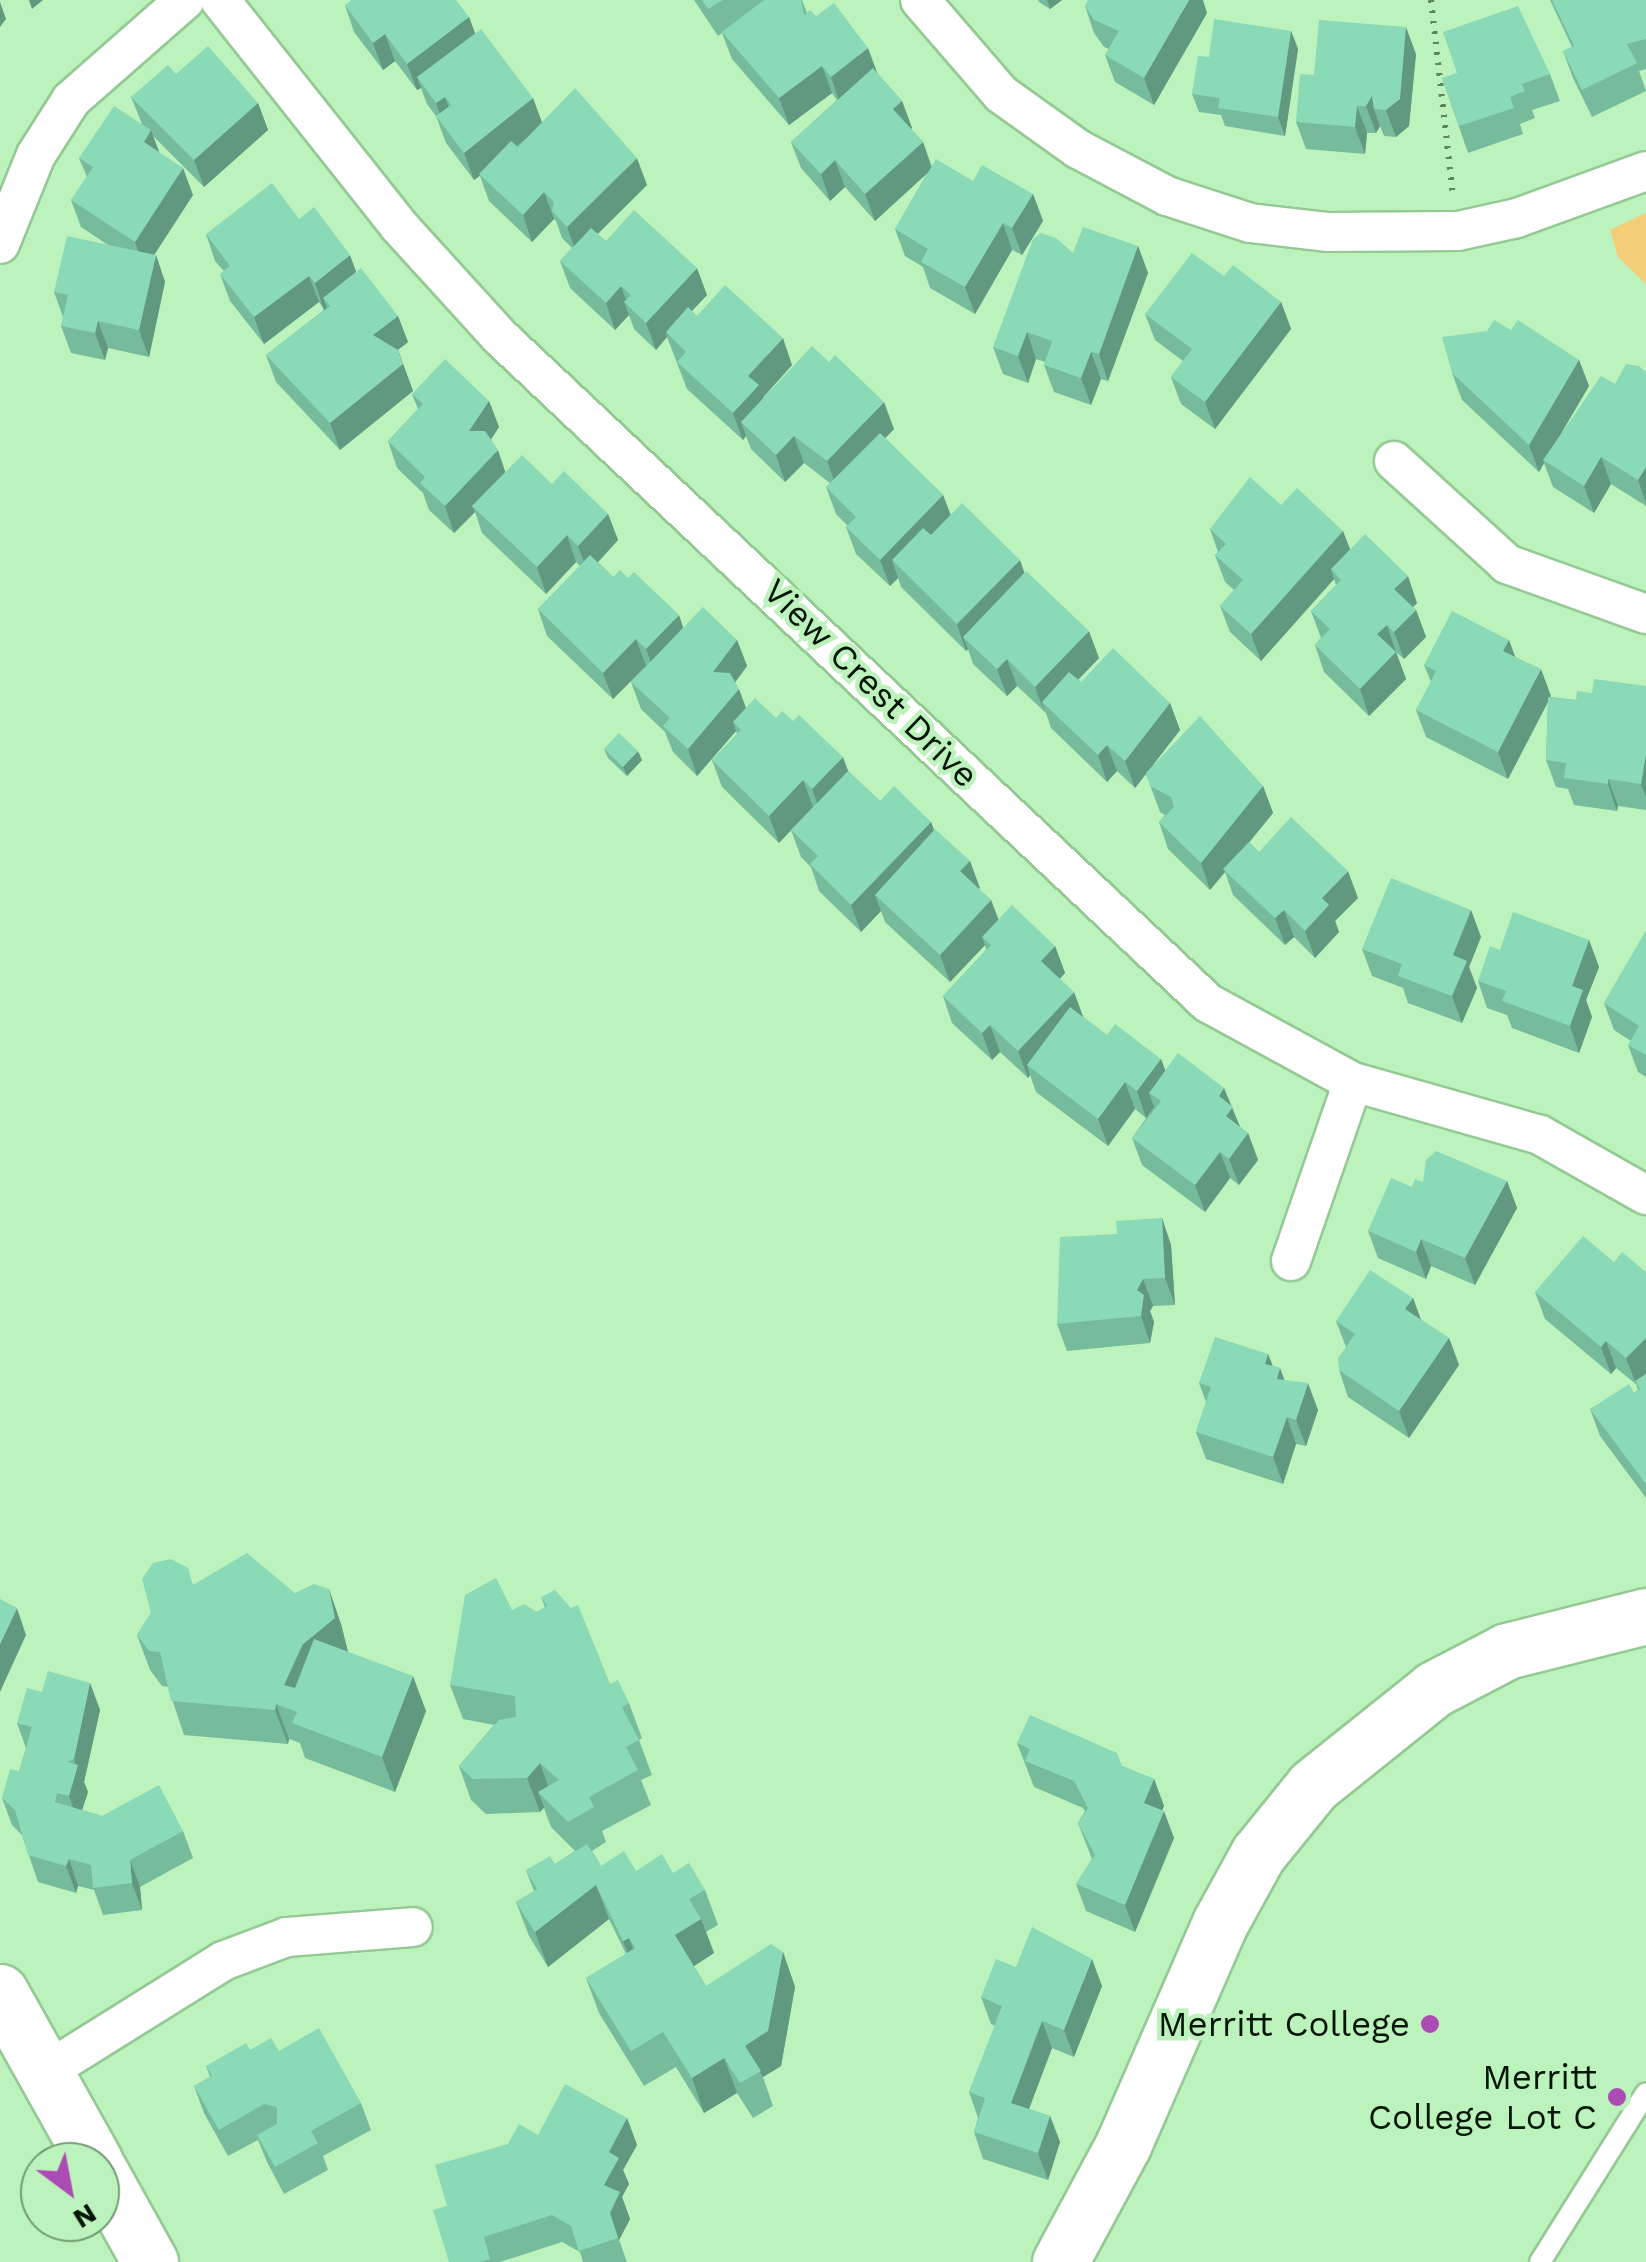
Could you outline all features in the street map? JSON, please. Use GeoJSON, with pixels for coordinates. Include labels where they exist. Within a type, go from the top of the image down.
{"type":"FeatureCollection","features":[{"type":"Feature","properties":{"kind":"street"},"geometry":{"type":"LineString","coordinates":[[0,244],[36,155],[71,100],[185,0]]}},
{"type":"Feature","properties":{"kind":"street","name":"View Crest Drive"},"geometry":{"type":"LineString","coordinates":[[220,0],[399,226],[500,337],[1208,1004],[1353,1082],[1540,1135],[1646,1194]]}},
{"type":"Feature","properties":{"kind":"street"},"geometry":{"type":"LineString","coordinates":[[920,0],[1001,94],[1078,149],[1167,196],[1250,222],[1328,232],[1458,231],[1517,218],[1646,171]]}},
{"type":"Feature","properties":{"kind":"street"},"geometry":{"type":"LineString","coordinates":[[1394,461],[1507,564],[1646,614]]}},
{"type":"Feature","properties":{"kind":"street"},"geometry":{"type":"LineString","coordinates":[[1291,1261],[1353,1082]]}},
{"type":"Feature","properties":{"kind":"street"},"geometry":{"type":"LineString","coordinates":[[1060,2262],[1124,2146],[1220,1924],[1258,1854],[1313,1786],[1434,1689],[1507,1651],[1646,1616]]}},
{"type":"Feature","properties":{"kind":"street"},"geometry":{"type":"LineString","coordinates":[[47,2071],[223,1961],[287,1937],[413,1926]]}},
{"type":"Feature","properties":{"kind":"street"},"geometry":{"type":"LineString","coordinates":[[0,1992],[84,2142]]}},
{"type":"Feature","properties":{"kind":"street"},"geometry":{"type":"LineString","coordinates":[[120,2208],[150,2262]]}},
{"type":"Feature","properties":{"kind":"lane"},"geometry":{"type":"LineString","coordinates":[[1540,2262],[1646,2093]]}},
{"type":"Feature","properties":{"kind":"path"},"geometry":{"type":"LineString","coordinates":[[1431,0],[1458,231]]}},
{"type":"Feature","properties":{"kind":"shaded area"},"geometry":{"type":"Polygon","coordinates":[[[1646,213],[1646,284],[1618,257],[1610,230],[1646,213]]]}},
{"type":"Feature","properties":{"kind":"building"},"geometry":{"type":"Polygon","coordinates":[[[351,0],[456,0],[469,17],[407,64],[385,34],[373,43],[345,5],[351,0]]]}},
{"type":"Feature","properties":{"kind":"building"},"geometry":{"type":"Polygon","coordinates":[[[702,0],[723,0],[708,9],[702,0]]]}},
{"type":"Feature","properties":{"kind":"building"},"geometry":{"type":"Polygon","coordinates":[[[764,0],[801,0],[804,15],[810,10],[816,16],[834,3],[868,48],[831,77],[822,66],[779,98],[722,32],[764,0]]]}},
{"type":"Feature","properties":{"kind":"building"},"geometry":{"type":"Polygon","coordinates":[[[1088,0],[1189,0],[1144,78],[1105,55],[1119,31],[1094,20],[1085,6],[1088,0]]]}},
{"type":"Feature","properties":{"kind":"building"},"geometry":{"type":"Polygon","coordinates":[[[1552,0],[1646,0],[1646,39],[1627,44],[1637,63],[1582,90],[1563,51],[1574,46],[1552,0]]]}},
{"type":"Feature","properties":{"kind":"building"},"geometry":{"type":"Polygon","coordinates":[[[1518,6],[1550,74],[1522,84],[1525,91],[1510,97],[1514,108],[1459,126],[1442,78],[1457,73],[1443,32],[1518,6]]]}},
{"type":"Feature","properties":{"kind":"building"},"geometry":{"type":"Polygon","coordinates":[[[1214,19],[1291,31],[1278,117],[1218,108],[1220,98],[1192,94],[1198,56],[1209,57],[1214,19]]]}},
{"type":"Feature","properties":{"kind":"building"},"geometry":{"type":"Polygon","coordinates":[[[1319,20],[1406,27],[1400,99],[1386,110],[1374,109],[1372,96],[1366,106],[1357,106],[1355,127],[1296,122],[1300,74],[1314,75],[1319,20]]]}},
{"type":"Feature","properties":{"kind":"building"},"geometry":{"type":"Polygon","coordinates":[[[481,29],[533,98],[464,153],[436,116],[451,105],[445,97],[436,103],[417,77],[481,29]]]}},
{"type":"Feature","properties":{"kind":"building"},"geometry":{"type":"Polygon","coordinates":[[[208,46],[258,103],[194,160],[131,97],[168,65],[176,74],[208,46]]]}},
{"type":"Feature","properties":{"kind":"building"},"geometry":{"type":"Polygon","coordinates":[[[873,68],[902,101],[893,109],[923,142],[865,194],[835,160],[821,174],[791,142],[873,68]]]}},
{"type":"Feature","properties":{"kind":"building"},"geometry":{"type":"Polygon","coordinates":[[[575,88],[637,158],[567,227],[552,211],[554,202],[544,192],[523,215],[479,174],[511,141],[518,147],[575,88]]]}},
{"type":"Feature","properties":{"kind":"building"},"geometry":{"type":"Polygon","coordinates":[[[114,106],[151,130],[144,142],[183,168],[135,242],[71,200],[93,167],[79,158],[114,106]]]}},
{"type":"Feature","properties":{"kind":"building"},"geometry":{"type":"Polygon","coordinates":[[[936,159],[973,181],[982,165],[1033,194],[1012,228],[1003,223],[965,287],[921,262],[928,249],[895,229],[936,159]]]}},
{"type":"Feature","properties":{"kind":"building"},"geometry":{"type":"Polygon","coordinates":[[[272,183],[299,219],[314,207],[350,255],[315,283],[309,276],[254,317],[220,274],[230,266],[206,234],[272,183]]]}},
{"type":"Feature","properties":{"kind":"building"},"geometry":{"type":"Polygon","coordinates":[[[634,210],[697,268],[646,323],[624,302],[631,295],[621,286],[606,303],[560,261],[591,228],[606,241],[634,210]]]}},
{"type":"Feature","properties":{"kind":"building"},"geometry":{"type":"Polygon","coordinates":[[[1083,227],[1138,246],[1099,354],[1091,352],[1081,378],[1044,365],[1052,341],[1027,332],[1018,356],[993,347],[1033,239],[1041,233],[1056,238],[1073,253],[1083,227]]]}},
{"type":"Feature","properties":{"kind":"building"},"geometry":{"type":"Polygon","coordinates":[[[67,236],[156,255],[139,330],[98,321],[95,333],[61,326],[68,295],[54,292],[67,236]]]}},
{"type":"Feature","properties":{"kind":"building"},"geometry":{"type":"Polygon","coordinates":[[[1192,253],[1224,276],[1233,265],[1281,302],[1205,402],[1171,377],[1192,349],[1145,314],[1192,253]]]}},
{"type":"Feature","properties":{"kind":"building"},"geometry":{"type":"Polygon","coordinates":[[[361,268],[398,316],[373,335],[398,350],[403,364],[330,423],[266,355],[330,306],[323,298],[361,268]]]}},
{"type":"Feature","properties":{"kind":"building"},"geometry":{"type":"Polygon","coordinates":[[[725,285],[783,338],[748,376],[759,385],[733,413],[677,362],[686,352],[666,332],[688,307],[697,316],[725,285]]]}},
{"type":"Feature","properties":{"kind":"building"},"geometry":{"type":"Polygon","coordinates":[[[1494,320],[1511,330],[1518,320],[1579,360],[1529,445],[1452,373],[1442,337],[1487,331],[1494,320]]]}},
{"type":"Feature","properties":{"kind":"building"},"geometry":{"type":"Polygon","coordinates":[[[812,346],[829,362],[835,355],[884,402],[827,461],[794,436],[776,455],[741,422],[812,346]]]}},
{"type":"Feature","properties":{"kind":"building"},"geometry":{"type":"Polygon","coordinates":[[[445,359],[489,401],[469,431],[485,431],[498,450],[445,506],[420,483],[425,477],[388,441],[423,404],[412,394],[445,359]]]}},
{"type":"Feature","properties":{"kind":"building"},"geometry":{"type":"Polygon","coordinates":[[[1626,364],[1646,372],[1646,467],[1638,480],[1601,457],[1584,486],[1543,460],[1601,376],[1615,384],[1626,364]]]}},
{"type":"Feature","properties":{"kind":"building"},"geometry":{"type":"Polygon","coordinates":[[[880,433],[943,495],[880,560],[846,527],[856,517],[826,487],[880,433]]]}},
{"type":"Feature","properties":{"kind":"building"},"geometry":{"type":"Polygon","coordinates":[[[522,455],[552,484],[564,471],[608,514],[578,546],[567,535],[537,567],[472,506],[522,455]]]}},
{"type":"Feature","properties":{"kind":"building"},"geometry":{"type":"Polygon","coordinates":[[[1250,477],[1281,505],[1297,488],[1343,531],[1251,634],[1220,606],[1243,580],[1215,555],[1226,544],[1210,529],[1250,477]]]}},
{"type":"Feature","properties":{"kind":"building"},"geometry":{"type":"Polygon","coordinates":[[[962,503],[1020,560],[957,624],[892,560],[923,528],[931,535],[962,503]]]}},
{"type":"Feature","properties":{"kind":"building"},"geometry":{"type":"Polygon","coordinates":[[[1365,534],[1408,576],[1394,589],[1416,610],[1394,632],[1387,625],[1377,634],[1396,652],[1360,689],[1315,645],[1330,629],[1311,611],[1341,580],[1331,569],[1365,534]]]}},
{"type":"Feature","properties":{"kind":"building"},"geometry":{"type":"Polygon","coordinates":[[[590,555],[613,577],[620,570],[628,578],[634,572],[679,615],[646,649],[636,639],[603,673],[538,609],[590,555]]]}},
{"type":"Feature","properties":{"kind":"building"},"geometry":{"type":"Polygon","coordinates":[[[1026,571],[1089,631],[1035,687],[1007,659],[997,669],[963,637],[1026,571]]]}},
{"type":"Feature","properties":{"kind":"building"},"geometry":{"type":"Polygon","coordinates":[[[703,607],[737,640],[713,672],[730,673],[739,689],[688,749],[663,726],[670,718],[631,682],[703,607]]]}},
{"type":"Feature","properties":{"kind":"building"},"geometry":{"type":"Polygon","coordinates":[[[1452,611],[1509,640],[1503,651],[1541,669],[1498,752],[1416,710],[1436,671],[1424,665],[1452,611]]]}},
{"type":"Feature","properties":{"kind":"building"},"geometry":{"type":"Polygon","coordinates":[[[1113,648],[1170,703],[1125,761],[1107,745],[1098,755],[1042,702],[1069,672],[1081,682],[1113,648]]]}},
{"type":"Feature","properties":{"kind":"building"},"geometry":{"type":"Polygon","coordinates":[[[1594,679],[1646,686],[1646,754],[1641,784],[1564,778],[1566,763],[1546,760],[1548,697],[1576,700],[1577,691],[1592,693],[1594,679]]]}},
{"type":"Feature","properties":{"kind":"building"},"geometry":{"type":"Polygon","coordinates":[[[755,698],[776,718],[782,711],[793,721],[799,715],[843,757],[812,789],[803,780],[769,816],[712,760],[741,730],[733,722],[755,698]]]}},
{"type":"Feature","properties":{"kind":"building"},"geometry":{"type":"Polygon","coordinates":[[[1200,716],[1263,786],[1201,863],[1159,822],[1174,807],[1171,797],[1150,786],[1146,773],[1200,716]]]}},
{"type":"Feature","properties":{"kind":"building"},"geometry":{"type":"Polygon","coordinates":[[[619,733],[638,751],[623,767],[604,749],[619,733]]]}},
{"type":"Feature","properties":{"kind":"building"},"geometry":{"type":"Polygon","coordinates":[[[848,771],[880,801],[894,786],[931,822],[851,905],[810,864],[818,856],[791,830],[848,771]]]}},
{"type":"Feature","properties":{"kind":"building"},"geometry":{"type":"Polygon","coordinates":[[[1291,817],[1348,871],[1322,898],[1329,905],[1305,931],[1284,910],[1275,918],[1223,869],[1249,842],[1259,852],[1291,817]]]}},
{"type":"Feature","properties":{"kind":"building"},"geometry":{"type":"Polygon","coordinates":[[[935,829],[970,861],[960,871],[991,900],[940,955],[875,895],[935,829]]]}},
{"type":"Feature","properties":{"kind":"building"},"geometry":{"type":"Polygon","coordinates":[[[1391,878],[1471,910],[1453,955],[1467,961],[1452,996],[1398,976],[1402,964],[1362,949],[1391,878]]]}},
{"type":"Feature","properties":{"kind":"building"},"geometry":{"type":"Polygon","coordinates":[[[1012,905],[1055,946],[1041,961],[1074,992],[1018,1051],[990,1025],[982,1033],[943,996],[991,945],[982,937],[1012,905]]]}},
{"type":"Feature","properties":{"kind":"building"},"geometry":{"type":"Polygon","coordinates":[[[1513,912],[1589,940],[1572,986],[1583,990],[1570,1026],[1502,1001],[1506,991],[1478,981],[1490,946],[1500,950],[1513,912]]]}},
{"type":"Feature","properties":{"kind":"building"},"geometry":{"type":"Polygon","coordinates":[[[1646,931],[1646,1055],[1628,1045],[1639,1026],[1604,1003],[1646,931]]]}},
{"type":"Feature","properties":{"kind":"building"},"geometry":{"type":"Polygon","coordinates":[[[1070,1007],[1107,1035],[1115,1024],[1161,1059],[1137,1091],[1125,1082],[1098,1119],[1027,1065],[1070,1007]]]}},
{"type":"Feature","properties":{"kind":"building"},"geometry":{"type":"Polygon","coordinates":[[[1178,1053],[1224,1088],[1219,1096],[1233,1107],[1226,1116],[1248,1133],[1229,1159],[1220,1152],[1195,1185],[1132,1138],[1161,1101],[1149,1093],[1178,1053]]]}},
{"type":"Feature","properties":{"kind":"building"},"geometry":{"type":"Polygon","coordinates":[[[1436,1151],[1507,1181],[1465,1258],[1421,1239],[1416,1252],[1368,1231],[1391,1178],[1412,1187],[1415,1179],[1423,1182],[1426,1160],[1436,1151]]]}},
{"type":"Feature","properties":{"kind":"building"},"geometry":{"type":"Polygon","coordinates":[[[1162,1218],[1165,1278],[1143,1279],[1137,1290],[1144,1295],[1141,1316],[1057,1324],[1060,1237],[1117,1234],[1116,1221],[1162,1218]]]}},
{"type":"Feature","properties":{"kind":"building"},"geometry":{"type":"Polygon","coordinates":[[[1583,1236],[1614,1262],[1622,1252],[1646,1272],[1646,1338],[1626,1358],[1606,1341],[1601,1347],[1535,1292],[1583,1236]]]}},
{"type":"Feature","properties":{"kind":"building"},"geometry":{"type":"Polygon","coordinates":[[[1370,1270],[1413,1298],[1405,1309],[1449,1338],[1399,1411],[1339,1370],[1338,1358],[1355,1334],[1336,1321],[1370,1270]]]}},
{"type":"Feature","properties":{"kind":"building"},"geometry":{"type":"Polygon","coordinates":[[[1215,1337],[1268,1354],[1265,1364],[1280,1368],[1277,1379],[1308,1383],[1296,1420],[1287,1417],[1273,1457],[1196,1432],[1211,1387],[1199,1383],[1215,1337]]]}},
{"type":"Feature","properties":{"kind":"building"},"geometry":{"type":"Polygon","coordinates":[[[1646,1374],[1646,1484],[1590,1409],[1629,1384],[1634,1393],[1640,1389],[1635,1381],[1646,1374]]]}},
{"type":"Feature","properties":{"kind":"building"},"geometry":{"type":"Polygon","coordinates":[[[247,1553],[295,1593],[314,1584],[329,1589],[335,1618],[302,1645],[284,1685],[295,1688],[314,1639],[413,1676],[382,1757],[292,1723],[297,1712],[276,1704],[275,1710],[171,1701],[160,1652],[149,1651],[137,1635],[151,1613],[142,1579],[153,1563],[171,1559],[188,1568],[193,1585],[247,1553]]]}},
{"type":"Feature","properties":{"kind":"building"},"geometry":{"type":"Polygon","coordinates":[[[496,1578],[512,1610],[524,1604],[537,1612],[547,1606],[541,1597],[555,1590],[571,1608],[578,1605],[610,1684],[618,1680],[629,1703],[622,1707],[639,1740],[626,1747],[638,1770],[589,1797],[594,1807],[568,1822],[538,1792],[559,1780],[540,1763],[527,1778],[473,1779],[459,1766],[499,1720],[516,1717],[515,1696],[450,1685],[465,1595],[496,1578]]]}},
{"type":"Feature","properties":{"kind":"building"},"geometry":{"type":"Polygon","coordinates":[[[0,1599],[17,1608],[0,1644],[0,1599]]]}},
{"type":"Feature","properties":{"kind":"building"},"geometry":{"type":"Polygon","coordinates":[[[48,1671],[90,1683],[74,1759],[67,1762],[78,1765],[69,1796],[57,1793],[55,1802],[102,1816],[159,1785],[183,1831],[130,1860],[132,1883],[93,1888],[91,1865],[69,1859],[66,1866],[28,1855],[15,1810],[2,1798],[10,1769],[19,1771],[32,1727],[17,1723],[27,1688],[42,1692],[48,1671]]]}},
{"type":"Feature","properties":{"kind":"building"},"geometry":{"type":"Polygon","coordinates":[[[1030,1715],[1117,1753],[1122,1766],[1154,1779],[1144,1803],[1164,1811],[1125,1905],[1076,1884],[1095,1855],[1078,1823],[1088,1808],[1074,1781],[1025,1761],[1030,1749],[1017,1743],[1030,1715]]]}},
{"type":"Feature","properties":{"kind":"building"},"geometry":{"type":"Polygon","coordinates":[[[587,1844],[601,1866],[624,1851],[636,1871],[662,1854],[673,1873],[689,1863],[705,1890],[689,1899],[701,1919],[675,1935],[706,1986],[771,1944],[783,1952],[768,2031],[745,2046],[761,2071],[740,2083],[724,2058],[692,2078],[663,2032],[631,2051],[586,1978],[635,1948],[629,1938],[623,1941],[596,1885],[535,1932],[516,1902],[537,1889],[526,1870],[550,1856],[555,1864],[587,1844]]]}},
{"type":"Feature","properties":{"kind":"building"},"geometry":{"type":"Polygon","coordinates":[[[1032,1927],[1092,1959],[1064,2030],[1042,2021],[1011,2103],[1050,2116],[1038,2153],[974,2132],[985,2098],[969,2092],[1002,2006],[981,1997],[996,1959],[1016,1967],[1032,1927]]]}},
{"type":"Feature","properties":{"kind":"building"},"geometry":{"type":"Polygon","coordinates":[[[319,2028],[361,2103],[311,2131],[318,2143],[275,2167],[257,2135],[277,2124],[277,2107],[264,2104],[219,2130],[194,2086],[212,2076],[206,2066],[246,2043],[250,2050],[271,2038],[279,2051],[319,2028]]]}},
{"type":"Feature","properties":{"kind":"building"},"geometry":{"type":"Polygon","coordinates":[[[565,2084],[627,2118],[609,2152],[619,2158],[604,2185],[620,2192],[610,2213],[618,2238],[579,2251],[571,2226],[552,2215],[484,2237],[490,2259],[449,2262],[433,2210],[447,2206],[435,2165],[508,2144],[519,2124],[538,2135],[565,2084]]]}},
{"type":"Feature","properties":{"kind":"place","name":"Merritt College"},"geometry":{"type":"Point","coordinates":[1430,2024]}},
{"type":"Feature","properties":{"kind":"place","name":"Merritt College Lot C"},"geometry":{"type":"Point","coordinates":[1617,2097]}}]}
